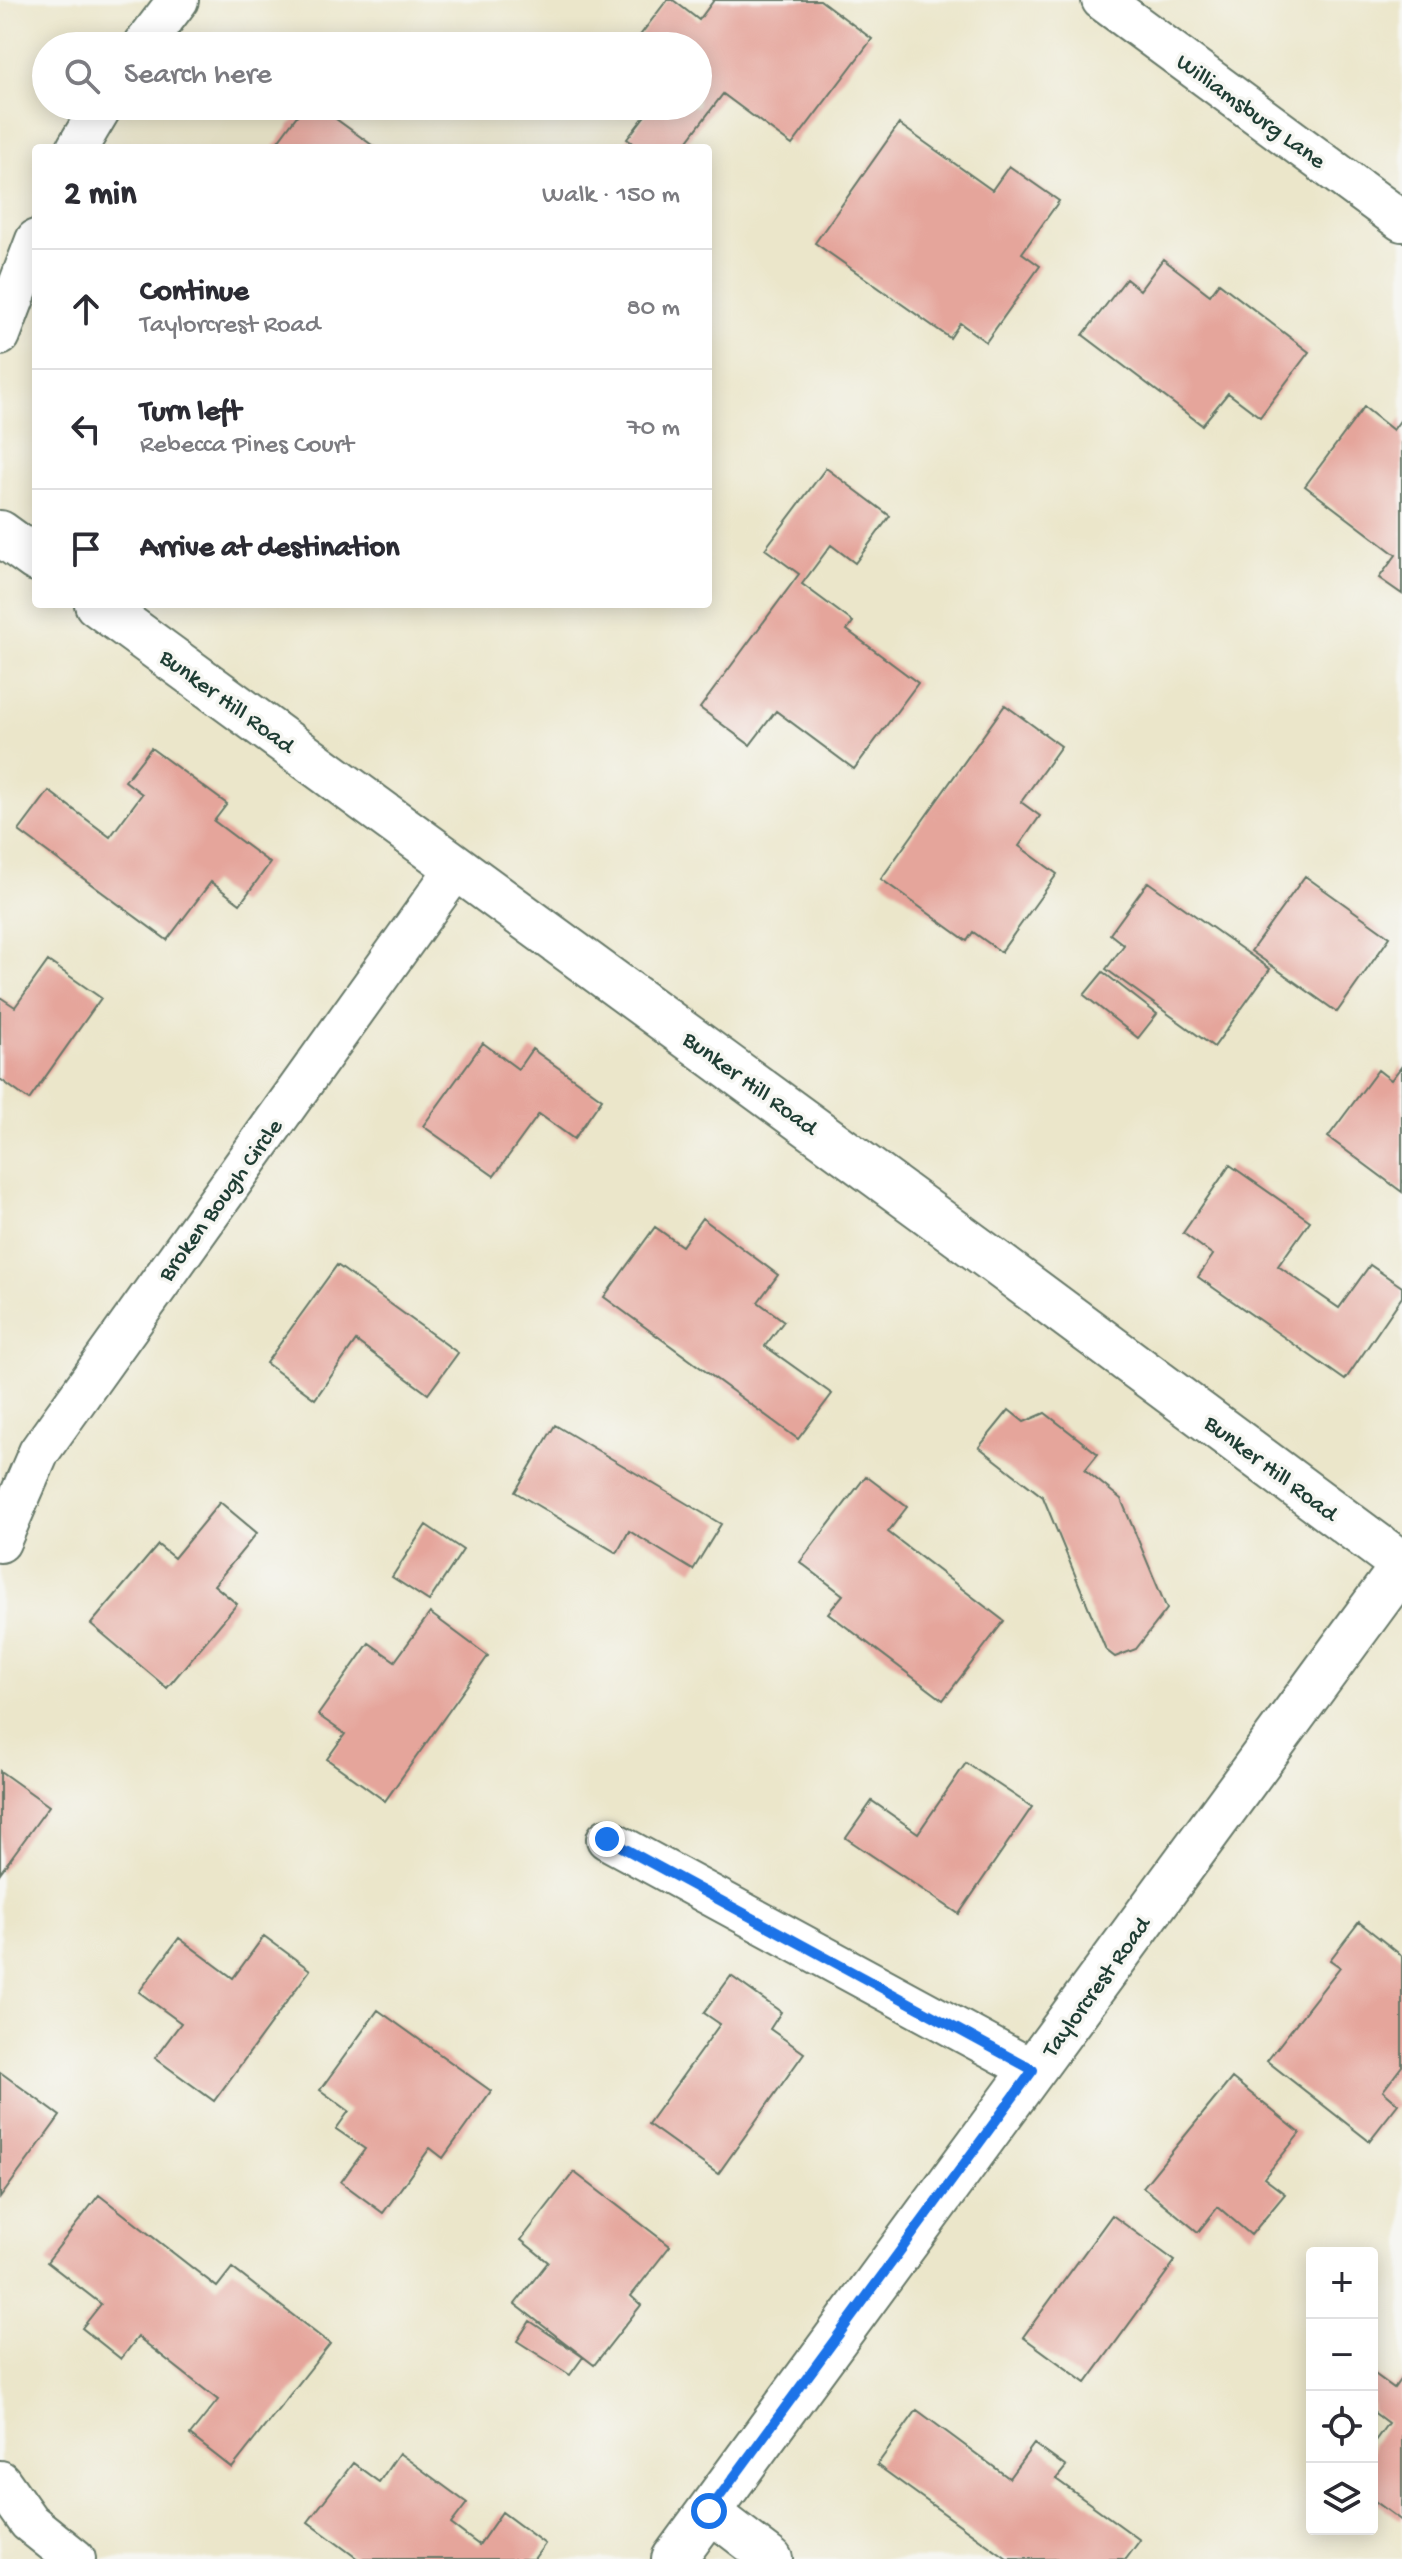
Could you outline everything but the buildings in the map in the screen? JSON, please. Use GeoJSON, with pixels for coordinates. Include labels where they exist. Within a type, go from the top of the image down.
{"type":"FeatureCollection","features":[{"type":"Feature","properties":{"kind":"street"},"geometry":{"type":"LineString","coordinates":[[154,32],[178,0]]}},
{"type":"Feature","properties":{"kind":"street","name":"Williamsburg Lane"},"geometry":{"type":"LineString","coordinates":[[1102,0],[1402,221]]}},
{"type":"Feature","properties":{"kind":"street"},"geometry":{"type":"LineString","coordinates":[[79,144],[94,120]]}},
{"type":"Feature","properties":{"kind":"street"},"geometry":{"type":"LineString","coordinates":[[0,335],[32,251]]}},
{"type":"Feature","properties":{"kind":"street"},"geometry":{"type":"LineString","coordinates":[[0,533],[32,556]]}},
{"type":"Feature","properties":{"kind":"street","name":"Bunker Hill Road"},"geometry":{"type":"LineString","coordinates":[[102,608],[1402,1565]]}},
{"type":"Feature","properties":{"kind":"street","name":"Broken Bough Circle"},"geometry":{"type":"LineString","coordinates":[[0,1542],[39,1452],[457,867]]}},
{"type":"Feature","properties":{"kind":"street","name":"Taylorcrest Road"},"geometry":{"type":"LineString","coordinates":[[674,2559],[1402,1565]]}},
{"type":"Feature","properties":{"kind":"street"},"geometry":{"type":"LineString","coordinates":[[607,1839],[1033,2070]]}},
{"type":"Feature","properties":{"kind":"street"},"geometry":{"type":"LineString","coordinates":[[0,2481],[29,2522],[75,2559]]}},
{"type":"Feature","properties":{"kind":"street"},"geometry":{"type":"LineString","coordinates":[[709,2511],[772,2559]]}},
{"type":"Feature","properties":{"kind":"route"},"geometry":{"type":"LineString","coordinates":[[607,1839],[1033,2070],[709,2511]]}}]}
